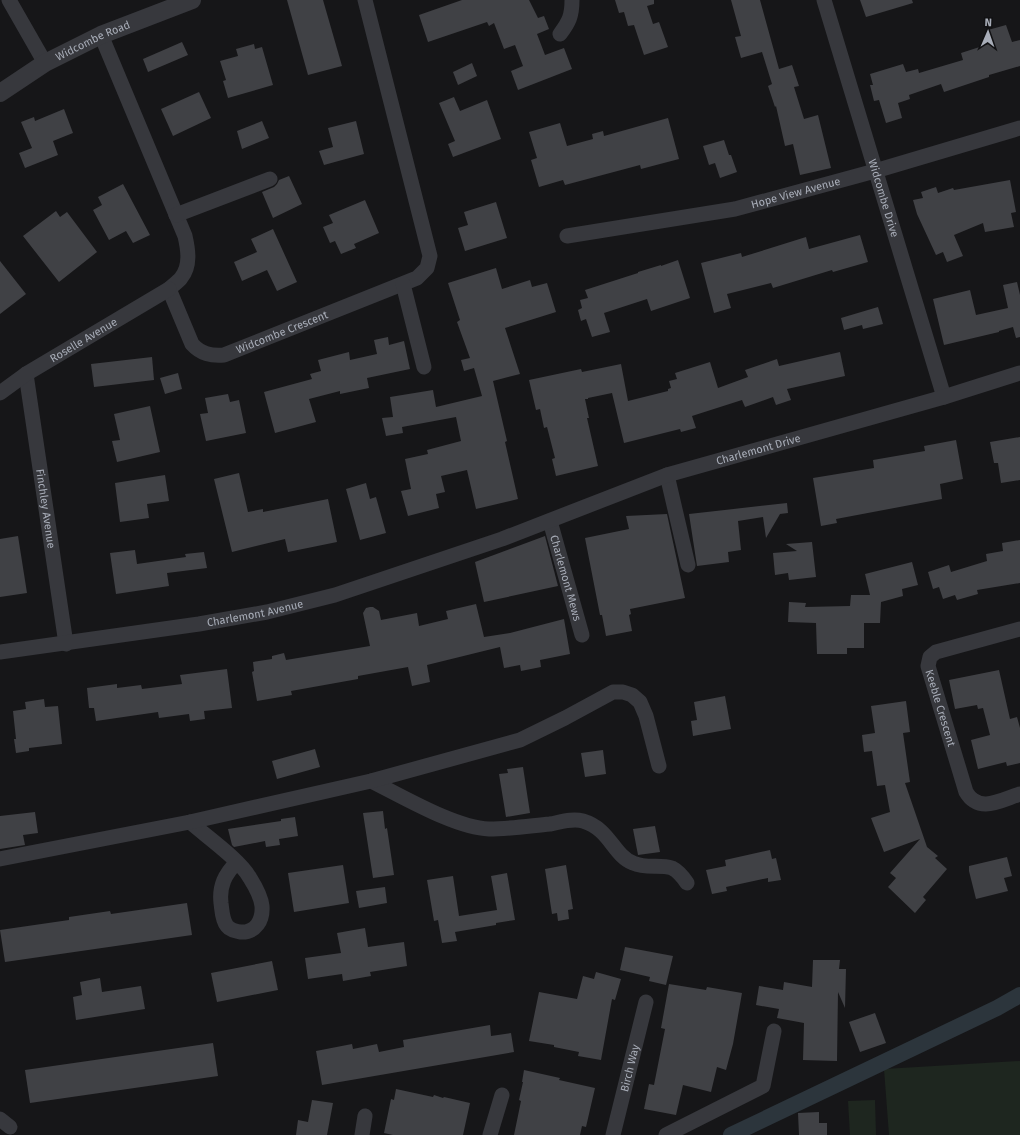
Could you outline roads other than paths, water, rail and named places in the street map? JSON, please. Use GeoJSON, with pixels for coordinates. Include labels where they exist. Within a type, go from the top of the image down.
{"type":"FeatureCollection","features":[{"type":"Feature","properties":{"kind":"street"},"geometry":{"type":"LineString","coordinates":[[8,0],[45,63]]}},
{"type":"Feature","properties":{"kind":"street","name":"Widcombe Road"},"geometry":{"type":"LineString","coordinates":[[0,93],[45,63],[101,35],[192,0]]}},
{"type":"Feature","properties":{"kind":"street","name":"Widcombe Crescent"},"geometry":{"type":"LineString","coordinates":[[169,289],[192,344],[198,350],[215,356],[224,355],[403,284],[417,278],[427,268],[430,256],[365,0]]}},
{"type":"Feature","properties":{"kind":"street"},"geometry":{"type":"LineString","coordinates":[[560,34],[569,21],[572,10],[572,0]]}},
{"type":"Feature","properties":{"kind":"street","name":"Widcombe Drive"},"geometry":{"type":"LineString","coordinates":[[824,0],[944,397]]}},
{"type":"Feature","properties":{"kind":"street"},"geometry":{"type":"LineString","coordinates":[[101,35],[185,236],[188,249],[188,262],[183,276],[169,289]]}},
{"type":"Feature","properties":{"kind":"street","name":"Hope View Avenue"},"geometry":{"type":"LineString","coordinates":[[566,236],[735,209],[875,171],[1020,128]]}},
{"type":"Feature","properties":{"kind":"street"},"geometry":{"type":"LineString","coordinates":[[176,215],[270,179]]}},
{"type":"Feature","properties":{"kind":"street"},"geometry":{"type":"LineString","coordinates":[[403,284],[424,367]]}},
{"type":"Feature","properties":{"kind":"street","name":"Roselle Avenue"},"geometry":{"type":"LineString","coordinates":[[0,393],[26,374],[169,289]]}},
{"type":"Feature","properties":{"kind":"street","name":"Charlemont Drive"},"geometry":{"type":"LineString","coordinates":[[502,540],[667,475],[944,397],[1020,373]]}},
{"type":"Feature","properties":{"kind":"street","name":"Finchley Avenue"},"geometry":{"type":"LineString","coordinates":[[26,374],[66,644]]}},
{"type":"Feature","properties":{"kind":"street"},"geometry":{"type":"LineString","coordinates":[[667,475],[688,565]]}},
{"type":"Feature","properties":{"kind":"street","name":"Charlemont Mews"},"geometry":{"type":"LineString","coordinates":[[550,521],[582,635]]}},
{"type":"Feature","properties":{"kind":"street","name":"Charlemont Avenue"},"geometry":{"type":"LineString","coordinates":[[0,652],[66,644],[267,612],[335,595],[502,540]]}},
{"type":"Feature","properties":{"kind":"street","name":"Keeble Crescent"},"geometry":{"type":"LineString","coordinates":[[1020,629],[936,652],[930,657],[928,666],[966,792],[969,797],[980,804],[986,804],[1020,794]]}},
{"type":"Feature","properties":{"kind":"street"},"geometry":{"type":"LineString","coordinates":[[0,859],[190,822],[371,781],[520,740],[613,692],[623,692],[632,695],[640,702],[646,716],[659,766]]}},
{"type":"Feature","properties":{"kind":"street"},"geometry":{"type":"LineString","coordinates":[[371,781],[440,815],[465,824],[487,829],[511,829],[568,820],[591,824],[601,830],[620,854],[629,862],[639,866],[673,868],[687,883]]}},
{"type":"Feature","properties":{"kind":"street"},"geometry":{"type":"LineString","coordinates":[[190,822],[237,862]]}},
{"type":"Feature","properties":{"kind":"street","name":"Birch Way"},"geometry":{"type":"LineString","coordinates":[[613,1135],[646,1002]]}},
{"type":"Feature","properties":{"kind":"street"},"geometry":{"type":"LineString","coordinates":[[666,1135],[692,1129],[763,1086],[774,1031]]}},
{"type":"Feature","properties":{"kind":"street"},"geometry":{"type":"LineString","coordinates":[[490,1135],[502,1095]]}},
{"type":"Feature","properties":{"kind":"street"},"geometry":{"type":"LineString","coordinates":[[362,1135],[365,1116]]}},
{"type":"Feature","properties":{"kind":"waterway"},"geometry":{"type":"LineString","coordinates":[[731,1135],[997,1008],[1020,995]]}}]}
